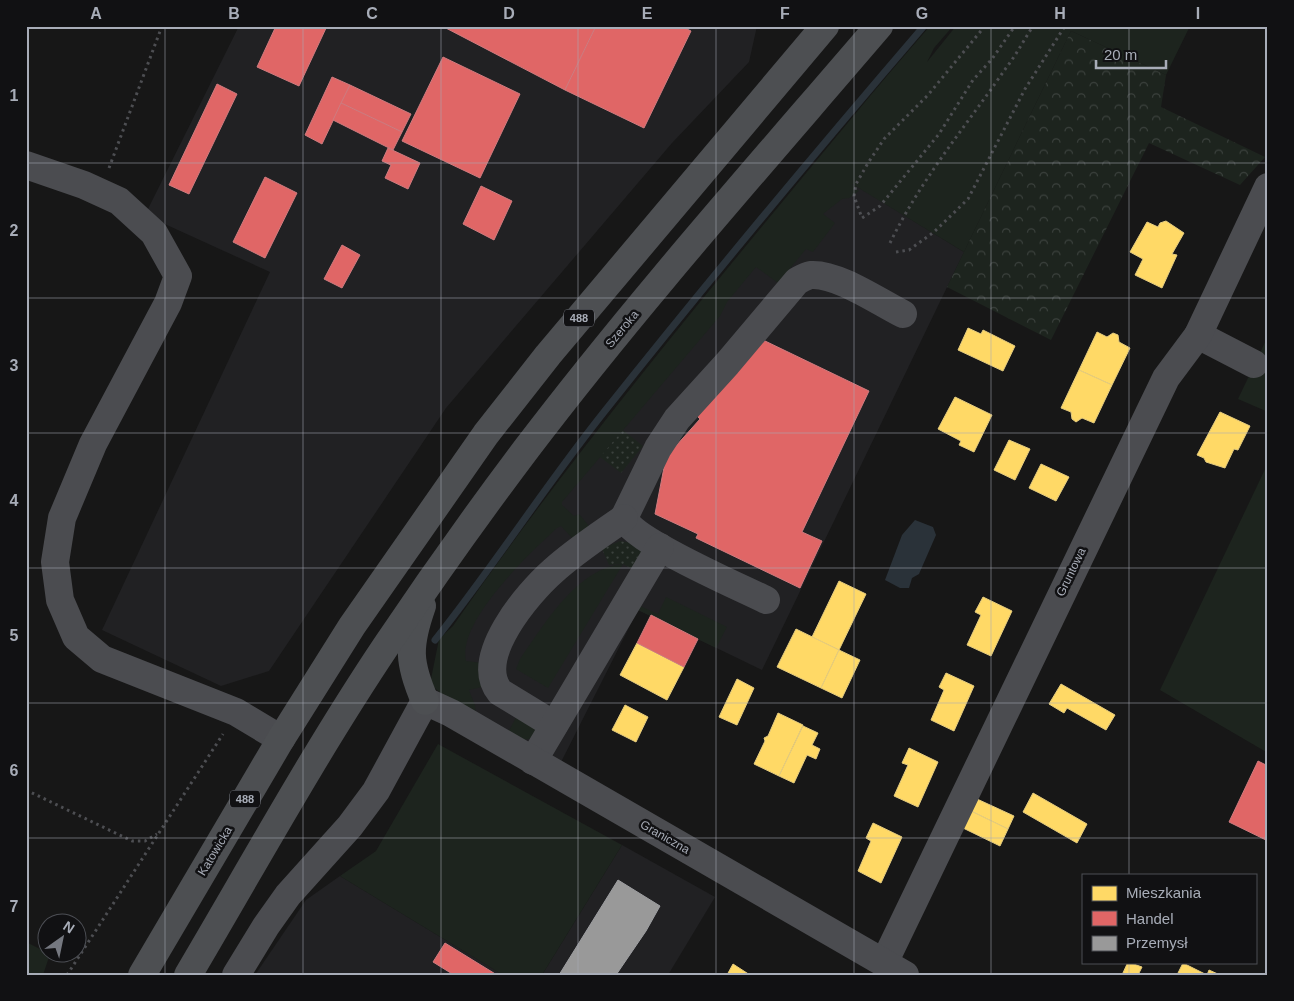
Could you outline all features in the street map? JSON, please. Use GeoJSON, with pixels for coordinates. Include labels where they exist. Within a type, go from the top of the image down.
{"type":"FeatureCollection","features":[{"type":"Feature","properties":{"kind":"main road","name":"Katowicka"},"geometry":{"type":"LineString","coordinates":[[142,975],[281,739],[352,626],[432,508],[520,391],[825,26]]}},
{"type":"Feature","properties":{"kind":"main road","name":"Szeroka"},"geometry":{"type":"LineString","coordinates":[[188,975],[310,768],[385,647],[527,448],[609,344],[879,26]]}},
{"type":"Feature","properties":{"kind":"main road"},"geometry":{"type":"LineString","coordinates":[[425,701],[414,675],[411,652],[414,630],[430,583]]}},
{"type":"Feature","properties":{"kind":"street"},"geometry":{"type":"LineString","coordinates":[[26,165],[119,201],[154,234],[178,276],[168,303],[93,444],[62,518],[55,562],[60,600],[76,637],[102,658],[236,712],[281,739]]}},
{"type":"Feature","properties":{"kind":"street","name":"Gruntowa"},"geometry":{"type":"LineString","coordinates":[[895,969],[1166,378],[1198,335],[1268,187]]}},
{"type":"Feature","properties":{"kind":"street"},"geometry":{"type":"LineString","coordinates":[[554,725],[500,692],[493,675],[494,649],[527,599],[552,572],[578,550],[624,518],[658,448],[678,419],[796,281],[808,275],[822,276],[838,281],[903,314]]}},
{"type":"Feature","properties":{"kind":"street"},"geometry":{"type":"LineString","coordinates":[[1198,335],[1254,364]]}},
{"type":"Feature","properties":{"kind":"street"},"geometry":{"type":"LineString","coordinates":[[624,518],[626,525],[660,547],[766,600]]}},
{"type":"Feature","properties":{"kind":"street"},"geometry":{"type":"LineString","coordinates":[[533,762],[660,547]]}},
{"type":"Feature","properties":{"kind":"street"},"geometry":{"type":"LineString","coordinates":[[236,975],[266,926],[288,895],[344,833],[376,791],[425,701]]}},
{"type":"Feature","properties":{"kind":"street","name":"Graniczna"},"geometry":{"type":"LineString","coordinates":[[425,701],[451,713],[895,969]]}},
{"type":"Feature","properties":{"kind":"path"},"geometry":{"type":"LineString","coordinates":[[92,189],[162,26]]}},
{"type":"Feature","properties":{"kind":"path"},"geometry":{"type":"LineString","coordinates":[[986,26],[928,96],[884,139],[868,163],[856,184],[854,196],[862,218],[880,206],[939,134],[973,80],[992,59],[1015,26]]}},
{"type":"Feature","properties":{"kind":"path"},"geometry":{"type":"LineString","coordinates":[[890,242],[916,194],[935,165],[1006,68],[1033,26]]}},
{"type":"Feature","properties":{"kind":"path"},"geometry":{"type":"LineString","coordinates":[[896,252],[909,250],[934,232],[968,199],[1025,89],[1065,26]]}},
{"type":"Feature","properties":{"kind":"path"},"geometry":{"type":"LineString","coordinates":[[68,975],[236,712]]}},
{"type":"Feature","properties":{"kind":"path"},"geometry":{"type":"LineString","coordinates":[[26,790],[132,841],[146,841],[158,834]]}},
{"type":"Feature","properties":{"kind":"shaded area"},"geometry":{"type":"Polygon","coordinates":[[[239,26],[757,26],[749,62],[672,143],[446,408],[269,671],[221,686],[102,630],[270,272],[145,215],[239,26]]]}},
{"type":"Feature","properties":{"kind":"shaded area"},"geometry":{"type":"Polygon","coordinates":[[[837,174],[964,252],[762,670],[638,610],[558,768],[444,704],[460,641],[535,523],[634,405],[837,174]]]}},
{"type":"Feature","properties":{"kind":"shaded area"},"geometry":{"type":"Polygon","coordinates":[[[915,520],[933,527],[936,535],[919,574],[912,578],[909,588],[900,588],[885,580],[902,535],[915,520]]]}},
{"type":"Feature","properties":{"kind":"shaded area"},"geometry":{"type":"Polygon","coordinates":[[[622,845],[715,897],[668,975],[542,975],[622,845]]]}},
{"type":"Feature","properties":{"kind":"shaded area"},"geometry":{"type":"Polygon","coordinates":[[[340,876],[503,975],[255,975],[306,900],[340,876]]]}},
{"type":"Feature","properties":{"kind":"green space"},"geometry":{"type":"Polygon","coordinates":[[[930,26],[953,26],[934,48],[927,62],[956,26],[1190,26],[1166,75],[1071,31],[964,252],[852,184],[859,191],[849,198],[842,199],[823,214],[835,223],[813,252],[806,249],[778,283],[756,267],[727,302],[720,316],[562,502],[562,505],[574,516],[579,514],[589,526],[573,539],[561,526],[557,528],[514,571],[484,608],[473,627],[466,645],[466,661],[483,663],[486,686],[469,690],[475,705],[476,717],[452,703],[430,684],[439,639],[453,626],[565,472],[643,372],[826,149],[930,26]]]}},
{"type":"Feature","properties":{"kind":"green space"},"geometry":{"type":"Polygon","coordinates":[[[1071,31],[1166,75],[1161,107],[1265,157],[1240,185],[1149,143],[1051,340],[947,287],[1071,31]]]}},
{"type":"Feature","properties":{"kind":"green space"},"geometry":{"type":"Polygon","coordinates":[[[1268,336],[1268,412],[1238,399],[1268,336]]]}},
{"type":"Feature","properties":{"kind":"green space"},"geometry":{"type":"Polygon","coordinates":[[[623,430],[643,446],[621,473],[600,457],[623,430]]]}},
{"type":"Feature","properties":{"kind":"green space"},"geometry":{"type":"Polygon","coordinates":[[[1268,463],[1268,753],[1160,690],[1268,463]]]}},
{"type":"Feature","properties":{"kind":"green space"},"geometry":{"type":"Polygon","coordinates":[[[620,541],[632,543],[642,551],[638,572],[623,564],[609,565],[602,549],[620,541]]]}},
{"type":"Feature","properties":{"kind":"green space"},"geometry":{"type":"Polygon","coordinates":[[[623,564],[548,688],[516,669],[520,659],[563,600],[591,576],[606,568],[623,564]]]}},
{"type":"Feature","properties":{"kind":"green space"},"geometry":{"type":"Polygon","coordinates":[[[666,597],[727,627],[716,648],[638,610],[640,606],[658,614],[666,597]]]}},
{"type":"Feature","properties":{"kind":"green space"},"geometry":{"type":"Polygon","coordinates":[[[518,714],[541,728],[533,738],[523,740],[507,734],[518,714]]]}},
{"type":"Feature","properties":{"kind":"green space"},"geometry":{"type":"Polygon","coordinates":[[[438,744],[622,845],[542,975],[503,975],[340,876],[376,851],[438,744]]]}},
{"type":"Feature","properties":{"kind":"green space"},"geometry":{"type":"Polygon","coordinates":[[[26,942],[38,948],[38,964],[47,964],[43,975],[26,975],[26,942]]]}},
{"type":"Feature","properties":{"kind":"building: Mieszkania"},"geometry":{"type":"Polygon","coordinates":[[[1166,221],[1184,233],[1172,254],[1177,255],[1162,288],[1135,275],[1143,259],[1130,252],[1147,222],[1158,227],[1160,223],[1166,221]]]}},
{"type":"Feature","properties":{"kind":"building: Mieszkania"},"geometry":{"type":"Polygon","coordinates":[[[968,328],[981,334],[983,330],[1015,346],[1003,371],[958,350],[968,328]]]}},
{"type":"Feature","properties":{"kind":"building: Mieszkania"},"geometry":{"type":"Polygon","coordinates":[[[1097,332],[1107,337],[1113,333],[1118,335],[1119,342],[1130,348],[1112,385],[1079,370],[1097,332]]]}},
{"type":"Feature","properties":{"kind":"building: Mieszkania"},"geometry":{"type":"Polygon","coordinates":[[[1079,370],[1112,385],[1094,423],[1082,418],[1076,422],[1072,419],[1071,412],[1061,408],[1079,370]]]}},
{"type":"Feature","properties":{"kind":"building: Mieszkania"},"geometry":{"type":"Polygon","coordinates":[[[955,397],[992,415],[974,452],[959,445],[961,441],[938,429],[955,397]]]}},
{"type":"Feature","properties":{"kind":"building: Mieszkania"},"geometry":{"type":"Polygon","coordinates":[[[1220,412],[1250,426],[1238,450],[1234,449],[1225,468],[1206,462],[1204,458],[1197,455],[1220,412]]]}},
{"type":"Feature","properties":{"kind":"building: Mieszkania"},"geometry":{"type":"Polygon","coordinates":[[[1009,440],[1030,449],[1015,480],[994,470],[1009,440]]]}},
{"type":"Feature","properties":{"kind":"building: Mieszkania"},"geometry":{"type":"Polygon","coordinates":[[[1041,464],[1069,477],[1056,501],[1029,488],[1041,464]]]}},
{"type":"Feature","properties":{"kind":"building: Mieszkania"},"geometry":{"type":"Polygon","coordinates":[[[839,581],[866,594],[839,650],[812,637],[839,581]]]}},
{"type":"Feature","properties":{"kind":"building: Mieszkania"},"geometry":{"type":"Polygon","coordinates":[[[983,597],[1012,611],[991,656],[967,645],[981,615],[975,612],[983,597]]]}},
{"type":"Feature","properties":{"kind":"building: Mieszkania"},"geometry":{"type":"Polygon","coordinates":[[[796,629],[839,650],[821,688],[777,667],[796,629]]]}},
{"type":"Feature","properties":{"kind":"building: Mieszkania"},"geometry":{"type":"Polygon","coordinates":[[[637,643],[684,667],[667,700],[620,675],[637,643]]]}},
{"type":"Feature","properties":{"kind":"building: Mieszkania"},"geometry":{"type":"Polygon","coordinates":[[[839,650],[860,660],[842,698],[821,688],[839,650]]]}},
{"type":"Feature","properties":{"kind":"building: Mieszkania"},"geometry":{"type":"Polygon","coordinates":[[[946,673],[974,686],[954,731],[931,720],[944,690],[939,687],[946,673]]]}},
{"type":"Feature","properties":{"kind":"building: Mieszkania"},"geometry":{"type":"Polygon","coordinates":[[[737,679],[754,688],[737,725],[719,717],[737,679]]]}},
{"type":"Feature","properties":{"kind":"building: Mieszkania"},"geometry":{"type":"Polygon","coordinates":[[[1061,684],[1115,715],[1106,730],[1067,708],[1064,713],[1049,704],[1061,684]]]}},
{"type":"Feature","properties":{"kind":"building: Mieszkania"},"geometry":{"type":"Polygon","coordinates":[[[625,705],[648,717],[636,742],[612,730],[625,705]]]}},
{"type":"Feature","properties":{"kind":"building: Mieszkania"},"geometry":{"type":"Polygon","coordinates":[[[778,713],[803,725],[779,776],[754,764],[765,741],[764,738],[768,736],[778,713]]]}},
{"type":"Feature","properties":{"kind":"building: Mieszkania"},"geometry":{"type":"Polygon","coordinates":[[[803,726],[818,733],[812,745],[820,749],[816,759],[807,755],[794,783],[779,776],[803,726]]]}},
{"type":"Feature","properties":{"kind":"building: Mieszkania"},"geometry":{"type":"Polygon","coordinates":[[[909,748],[938,762],[918,807],[894,796],[908,765],[902,763],[909,748]]]}},
{"type":"Feature","properties":{"kind":"building: Mieszkania"},"geometry":{"type":"Polygon","coordinates":[[[1033,793],[1087,824],[1077,843],[1023,812],[1033,793]]]}},
{"type":"Feature","properties":{"kind":"building: Mieszkania"},"geometry":{"type":"Polygon","coordinates":[[[977,799],[1014,816],[1008,829],[971,811],[977,799]]]}},
{"type":"Feature","properties":{"kind":"building: Mieszkania"},"geometry":{"type":"Polygon","coordinates":[[[971,811],[1008,829],[1000,846],[963,828],[971,811]]]}},
{"type":"Feature","properties":{"kind":"building: Mieszkania"},"geometry":{"type":"Polygon","coordinates":[[[873,823],[902,837],[881,883],[858,871],[871,841],[866,838],[873,823]]]}},
{"type":"Feature","properties":{"kind":"building: Mieszkania"},"geometry":{"type":"Polygon","coordinates":[[[733,964],[750,975],[727,975],[733,964]]]}},
{"type":"Feature","properties":{"kind":"building: Mieszkania"},"geometry":{"type":"Polygon","coordinates":[[[1127,964],[1142,967],[1138,975],[1122,975],[1127,964]]]}},
{"type":"Feature","properties":{"kind":"building: Mieszkania"},"geometry":{"type":"Polygon","coordinates":[[[1182,964],[1185,964],[1207,975],[1177,975],[1182,964]]]}},
{"type":"Feature","properties":{"kind":"building: Mieszkania"},"geometry":{"type":"Polygon","coordinates":[[[1209,970],[1220,975],[1207,975],[1209,970]]]}},
{"type":"Feature","properties":{"kind":"building: Handel"},"geometry":{"type":"Polygon","coordinates":[[[276,26],[327,26],[299,86],[257,67],[276,26]]]}},
{"type":"Feature","properties":{"kind":"building: Handel"},"geometry":{"type":"Polygon","coordinates":[[[442,26],[596,26],[565,90],[442,26]]]}},
{"type":"Feature","properties":{"kind":"building: Handel"},"geometry":{"type":"Polygon","coordinates":[[[596,26],[681,26],[691,31],[644,128],[565,90],[596,26]]]}},
{"type":"Feature","properties":{"kind":"building: Handel"},"geometry":{"type":"Polygon","coordinates":[[[443,57],[520,94],[480,178],[402,141],[443,57]]]}},
{"type":"Feature","properties":{"kind":"building: Handel"},"geometry":{"type":"Polygon","coordinates":[[[332,77],[350,85],[322,144],[305,135],[332,77]]]}},
{"type":"Feature","properties":{"kind":"building: Handel"},"geometry":{"type":"Polygon","coordinates":[[[217,84],[237,94],[189,194],[169,185],[217,84]]]}},
{"type":"Feature","properties":{"kind":"building: Handel"},"geometry":{"type":"Polygon","coordinates":[[[350,85],[411,114],[402,132],[341,103],[350,85]]]}},
{"type":"Feature","properties":{"kind":"building: Handel"},"geometry":{"type":"Polygon","coordinates":[[[341,103],[402,132],[393,150],[333,120],[341,103]]]}},
{"type":"Feature","properties":{"kind":"building: Handel"},"geometry":{"type":"Polygon","coordinates":[[[388,148],[420,163],[408,189],[385,178],[391,165],[382,161],[388,148]]]}},
{"type":"Feature","properties":{"kind":"building: Handel"},"geometry":{"type":"Polygon","coordinates":[[[265,177],[297,193],[265,258],[233,242],[265,177]]]}},
{"type":"Feature","properties":{"kind":"building: Handel"},"geometry":{"type":"Polygon","coordinates":[[[481,186],[512,201],[494,240],[463,224],[481,186]]]}},
{"type":"Feature","properties":{"kind":"building: Handel"},"geometry":{"type":"Polygon","coordinates":[[[342,245],[360,255],[342,288],[324,279],[342,245]]]}},
{"type":"Feature","properties":{"kind":"building: Handel"},"geometry":{"type":"Polygon","coordinates":[[[763,340],[869,391],[802,532],[822,541],[800,588],[696,538],[698,534],[655,514],[666,457],[700,419],[697,416],[763,340]]]}},
{"type":"Feature","properties":{"kind":"building: Handel"},"geometry":{"type":"Polygon","coordinates":[[[651,615],[698,639],[684,667],[637,643],[651,615]]]}},
{"type":"Feature","properties":{"kind":"building: Handel"},"geometry":{"type":"Polygon","coordinates":[[[1258,761],[1268,766],[1268,841],[1229,822],[1258,761]]]}},
{"type":"Feature","properties":{"kind":"building: Handel"},"geometry":{"type":"Polygon","coordinates":[[[445,943],[497,975],[454,975],[433,962],[445,943]]]}},
{"type":"Feature","properties":{"kind":"building: Przemysł"},"geometry":{"type":"Polygon","coordinates":[[[618,880],[660,906],[646,931],[616,975],[559,975],[618,880]]]}},
{"type":"Feature","properties":{"kind":"waterway"},"geometry":{"type":"LineString","coordinates":[[435,640],[604,412],[762,218],[924,26]]}}]}
